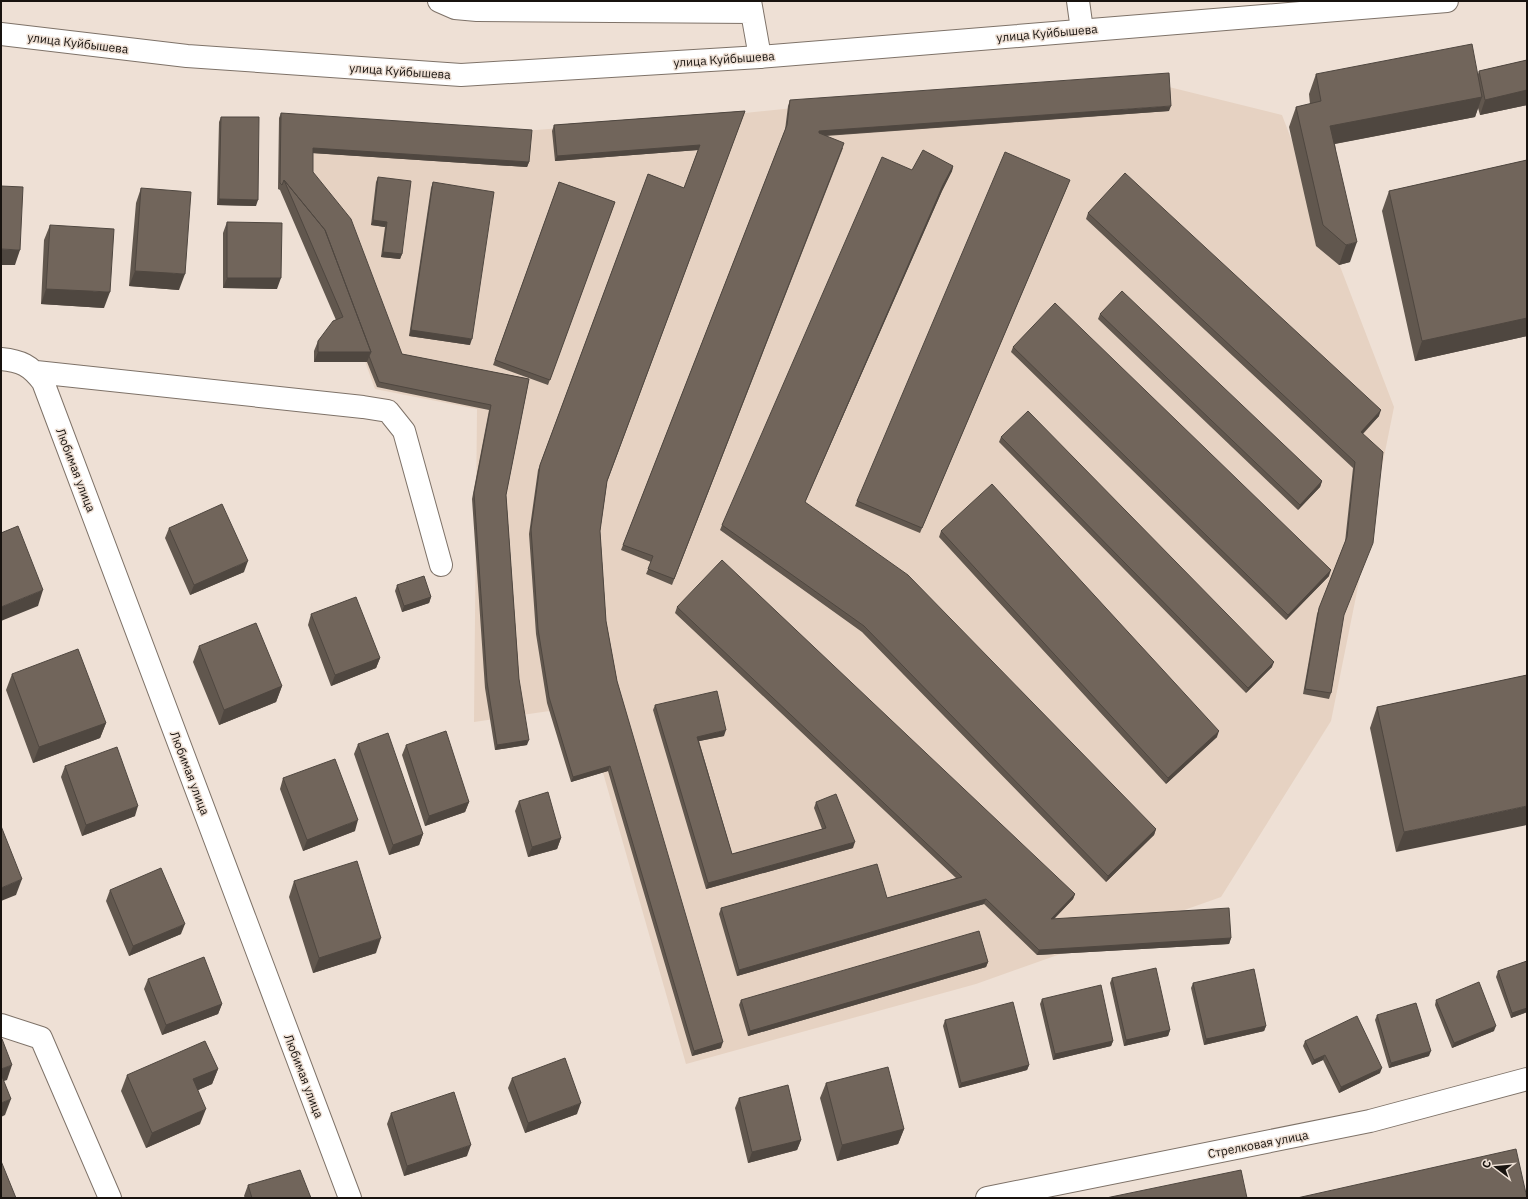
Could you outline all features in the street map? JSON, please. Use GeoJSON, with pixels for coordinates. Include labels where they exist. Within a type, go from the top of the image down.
{"type":"FeatureCollection","features":[{"type":"Feature","properties":{"kind":"street"},"geometry":{"type":"LineString","coordinates":[[439,1],[454,8],[478,10],[751,6],[760,56]]}},
{"type":"Feature","properties":{"kind":"street"},"geometry":{"type":"LineString","coordinates":[[1078,1],[1082,30]]}},
{"type":"Feature","properties":{"kind":"street","name":"улица Куйбышева"},"geometry":{"type":"LineString","coordinates":[[1,34],[187,56],[461,75],[760,56],[1447,1]]}},
{"type":"Feature","properties":{"kind":"street","name":"Любимая улица"},"geometry":{"type":"LineString","coordinates":[[8,360],[26,365],[36,372],[43,382],[350,1198]]}},
{"type":"Feature","properties":{"kind":"street"},"geometry":{"type":"LineString","coordinates":[[36,372],[363,406],[388,411],[404,431],[441,565]]}},
{"type":"Feature","properties":{"kind":"street"},"geometry":{"type":"LineString","coordinates":[[1,1025],[41,1038],[110,1198]]}},
{"type":"Feature","properties":{"kind":"street","name":"Стрелковая улица"},"geometry":{"type":"LineString","coordinates":[[987,1198],[1370,1122],[1527,1079]]}},
{"type":"Feature","properties":{"kind":"shaded area"},"geometry":{"type":"Polygon","coordinates":[[[1169,87],[1282,115],[1394,407],[1331,721],[1221,897],[976,984],[686,1064],[584,706],[474,722],[477,409],[375,389],[282,127],[523,131],[716,116],[909,96],[1169,87]]]}},
{"type":"Feature","properties":{"kind":"building"},"geometry":{"type":"Polygon","coordinates":[[[1472,44],[1482,97],[1330,126],[1357,242],[1346,245],[1323,225],[1296,107],[1321,101],[1316,74],[1472,44]]]}},
{"type":"Feature","properties":{"kind":"building"},"geometry":{"type":"Polygon","coordinates":[[[1527,60],[1527,90],[1485,100],[1479,71],[1527,60]]]}},
{"type":"Feature","properties":{"kind":"building"},"geometry":{"type":"Polygon","coordinates":[[[1169,73],[1171,106],[819,131],[819,133],[844,143],[674,579],[648,569],[653,556],[623,545],[787,125],[790,100],[1169,73]]]}},
{"type":"Feature","properties":{"kind":"building"},"geometry":{"type":"Polygon","coordinates":[[[745,111],[607,481],[600,531],[606,621],[617,681],[723,1042],[694,1051],[610,766],[573,777],[549,697],[538,629],[531,529],[540,465],[648,174],[684,188],[700,145],[557,156],[554,125],[745,111]]]}},
{"type":"Feature","properties":{"kind":"building"},"geometry":{"type":"Polygon","coordinates":[[[281,113],[532,130],[529,162],[313,148],[313,172],[351,219],[402,354],[529,379],[506,495],[519,679],[529,740],[497,745],[487,682],[474,493],[491,405],[379,382],[369,356],[371,352],[325,230],[284,180],[282,185],[280,183],[281,113]]]}},
{"type":"Feature","properties":{"kind":"building"},"geometry":{"type":"Polygon","coordinates":[[[221,117],[259,117],[258,200],[219,199],[221,117]]]}},
{"type":"Feature","properties":{"kind":"building"},"geometry":{"type":"Polygon","coordinates":[[[923,150],[953,166],[943,185],[805,502],[908,575],[1156,829],[1108,876],[864,626],[722,525],[882,157],[912,170],[923,150]]]}},
{"type":"Feature","properties":{"kind":"building"},"geometry":{"type":"Polygon","coordinates":[[[1005,152],[1070,180],[922,528],[857,501],[1005,152]]]}},
{"type":"Feature","properties":{"kind":"building"},"geometry":{"type":"Polygon","coordinates":[[[1527,160],[1527,318],[1422,341],[1389,191],[1527,160]]]}},
{"type":"Feature","properties":{"kind":"building"},"geometry":{"type":"Polygon","coordinates":[[[1125,173],[1381,410],[1361,432],[1383,452],[1373,543],[1344,615],[1331,693],[1305,689],[1319,608],[1347,537],[1355,462],[1088,213],[1125,173]]]}},
{"type":"Feature","properties":{"kind":"building"},"geometry":{"type":"Polygon","coordinates":[[[378,177],[411,181],[402,254],[383,252],[387,222],[373,220],[378,177]]]}},
{"type":"Feature","properties":{"kind":"building"},"geometry":{"type":"Polygon","coordinates":[[[284,180],[325,230],[371,352],[318,352],[318,341],[333,321],[343,317],[284,180]]]}},
{"type":"Feature","properties":{"kind":"building"},"geometry":{"type":"Polygon","coordinates":[[[433,182],[494,192],[472,339],[411,330],[433,182]]]}},
{"type":"Feature","properties":{"kind":"building"},"geometry":{"type":"Polygon","coordinates":[[[559,182],[615,202],[550,380],[495,360],[559,182]]]}},
{"type":"Feature","properties":{"kind":"building"},"geometry":{"type":"Polygon","coordinates":[[[1,186],[23,187],[20,250],[1,249],[1,186]]]}},
{"type":"Feature","properties":{"kind":"building"},"geometry":{"type":"Polygon","coordinates":[[[141,188],[191,192],[185,274],[135,271],[141,188]]]}},
{"type":"Feature","properties":{"kind":"building"},"geometry":{"type":"Polygon","coordinates":[[[227,222],[282,223],[281,278],[227,278],[227,222]]]}},
{"type":"Feature","properties":{"kind":"building"},"geometry":{"type":"Polygon","coordinates":[[[50,225],[114,229],[110,292],[46,289],[50,225]]]}},
{"type":"Feature","properties":{"kind":"building"},"geometry":{"type":"Polygon","coordinates":[[[1122,291],[1322,481],[1300,505],[1100,314],[1122,291]]]}},
{"type":"Feature","properties":{"kind":"building"},"geometry":{"type":"Polygon","coordinates":[[[1055,303],[1331,570],[1288,615],[1013,347],[1055,303]]]}},
{"type":"Feature","properties":{"kind":"building"},"geometry":{"type":"Polygon","coordinates":[[[1028,411],[1274,662],[1248,688],[1001,437],[1028,411]]]}},
{"type":"Feature","properties":{"kind":"building"},"geometry":{"type":"Polygon","coordinates":[[[992,484],[1219,731],[1168,778],[941,531],[992,484]]]}},
{"type":"Feature","properties":{"kind":"building"},"geometry":{"type":"Polygon","coordinates":[[[222,504],[248,561],[194,585],[169,528],[222,504]]]}},
{"type":"Feature","properties":{"kind":"building"},"geometry":{"type":"Polygon","coordinates":[[[18,526],[43,590],[1,607],[1,533],[18,526]]]}},
{"type":"Feature","properties":{"kind":"building"},"geometry":{"type":"Polygon","coordinates":[[[722,560],[1075,894],[1051,919],[1229,908],[1231,938],[1039,950],[986,899],[739,970],[721,908],[877,864],[887,898],[962,877],[677,607],[722,560]]]}},
{"type":"Feature","properties":{"kind":"building"},"geometry":{"type":"Polygon","coordinates":[[[424,576],[431,597],[404,606],[397,585],[424,576]]]}},
{"type":"Feature","properties":{"kind":"building"},"geometry":{"type":"Polygon","coordinates":[[[356,597],[380,658],[335,675],[311,614],[356,597]]]}},
{"type":"Feature","properties":{"kind":"building"},"geometry":{"type":"Polygon","coordinates":[[[256,623],[282,686],[224,710],[199,646],[256,623]]]}},
{"type":"Feature","properties":{"kind":"building"},"geometry":{"type":"Polygon","coordinates":[[[78,649],[106,723],[39,747],[12,674],[78,649]]]}},
{"type":"Feature","properties":{"kind":"building"},"geometry":{"type":"Polygon","coordinates":[[[1527,675],[1527,806],[1404,832],[1377,707],[1527,675]]]}},
{"type":"Feature","properties":{"kind":"building"},"geometry":{"type":"Polygon","coordinates":[[[717,691],[726,730],[697,737],[732,854],[826,828],[816,802],[836,794],[855,842],[708,883],[655,705],[717,691]]]}},
{"type":"Feature","properties":{"kind":"building"},"geometry":{"type":"Polygon","coordinates":[[[446,731],[469,802],[429,816],[406,745],[446,731]]]}},
{"type":"Feature","properties":{"kind":"building"},"geometry":{"type":"Polygon","coordinates":[[[388,733],[423,834],[393,845],[358,744],[388,733]]]}},
{"type":"Feature","properties":{"kind":"building"},"geometry":{"type":"Polygon","coordinates":[[[117,747],[138,806],[86,825],[65,766],[117,747]]]}},
{"type":"Feature","properties":{"kind":"building"},"geometry":{"type":"Polygon","coordinates":[[[335,759],[358,820],[307,840],[283,778],[335,759]]]}},
{"type":"Feature","properties":{"kind":"building"},"geometry":{"type":"Polygon","coordinates":[[[548,792],[561,838],[532,847],[519,801],[548,792]]]}},
{"type":"Feature","properties":{"kind":"building"},"geometry":{"type":"Polygon","coordinates":[[[1,826],[22,879],[1,888],[1,826]]]}},
{"type":"Feature","properties":{"kind":"building"},"geometry":{"type":"Polygon","coordinates":[[[357,861],[381,938],[319,958],[294,881],[357,861]]]}},
{"type":"Feature","properties":{"kind":"building"},"geometry":{"type":"Polygon","coordinates":[[[161,868],[185,924],[133,946],[110,890],[161,868]]]}},
{"type":"Feature","properties":{"kind":"building"},"geometry":{"type":"Polygon","coordinates":[[[979,931],[988,962],[750,1031],[741,1000],[979,931]]]}},
{"type":"Feature","properties":{"kind":"building"},"geometry":{"type":"Polygon","coordinates":[[[204,957],[222,1004],[166,1025],[148,979],[204,957]]]}},
{"type":"Feature","properties":{"kind":"building"},"geometry":{"type":"Polygon","coordinates":[[[1527,961],[1527,1008],[1512,1013],[1498,971],[1527,961]]]}},
{"type":"Feature","properties":{"kind":"building"},"geometry":{"type":"Polygon","coordinates":[[[1156,968],[1170,1030],[1126,1040],[1112,978],[1156,968]]]}},
{"type":"Feature","properties":{"kind":"building"},"geometry":{"type":"Polygon","coordinates":[[[1254,969],[1266,1026],[1206,1039],[1193,983],[1254,969]]]}},
{"type":"Feature","properties":{"kind":"building"},"geometry":{"type":"Polygon","coordinates":[[[1479,982],[1496,1026],[1454,1043],[1436,1000],[1479,982]]]}},
{"type":"Feature","properties":{"kind":"building"},"geometry":{"type":"Polygon","coordinates":[[[1101,985],[1113,1041],[1055,1054],[1042,999],[1101,985]]]}},
{"type":"Feature","properties":{"kind":"building"},"geometry":{"type":"Polygon","coordinates":[[[1013,1002],[1029,1065],[961,1083],[945,1020],[1013,1002]]]}},
{"type":"Feature","properties":{"kind":"building"},"geometry":{"type":"Polygon","coordinates":[[[1416,1003],[1431,1051],[1391,1063],[1377,1015],[1416,1003]]]}},
{"type":"Feature","properties":{"kind":"building"},"geometry":{"type":"Polygon","coordinates":[[[1357,1016],[1382,1068],[1341,1087],[1325,1055],[1314,1060],[1305,1041],[1357,1016]]]}},
{"type":"Feature","properties":{"kind":"building"},"geometry":{"type":"Polygon","coordinates":[[[1,1039],[12,1065],[1,1069],[1,1039]]]}},
{"type":"Feature","properties":{"kind":"building"},"geometry":{"type":"Polygon","coordinates":[[[205,1041],[218,1069],[193,1079],[206,1109],[152,1133],[127,1075],[205,1041]]]}},
{"type":"Feature","properties":{"kind":"building"},"geometry":{"type":"Polygon","coordinates":[[[565,1058],[581,1103],[528,1123],[512,1078],[565,1058]]]}},
{"type":"Feature","properties":{"kind":"building"},"geometry":{"type":"Polygon","coordinates":[[[888,1067],[904,1129],[842,1145],[826,1083],[888,1067]]]}},
{"type":"Feature","properties":{"kind":"building"},"geometry":{"type":"Polygon","coordinates":[[[1,1074],[11,1099],[1,1103],[1,1074]]]}},
{"type":"Feature","properties":{"kind":"building"},"geometry":{"type":"Polygon","coordinates":[[[788,1085],[801,1140],[752,1152],[739,1098],[788,1085]]]}},
{"type":"Feature","properties":{"kind":"building"},"geometry":{"type":"Polygon","coordinates":[[[454,1092],[471,1145],[407,1166],[391,1113],[454,1092]]]}},
{"type":"Feature","properties":{"kind":"building"},"geometry":{"type":"Polygon","coordinates":[[[1516,1149],[1527,1198],[1297,1198],[1516,1149]]]}},
{"type":"Feature","properties":{"kind":"building"},"geometry":{"type":"Polygon","coordinates":[[[1,1161],[16,1198],[1,1198],[1,1161]]]}},
{"type":"Feature","properties":{"kind":"building"},"geometry":{"type":"Polygon","coordinates":[[[300,1170],[311,1198],[252,1198],[248,1185],[300,1170]]]}},
{"type":"Feature","properties":{"kind":"building"},"geometry":{"type":"Polygon","coordinates":[[[1241,1170],[1247,1198],[1106,1198],[1241,1170]]]}}]}
